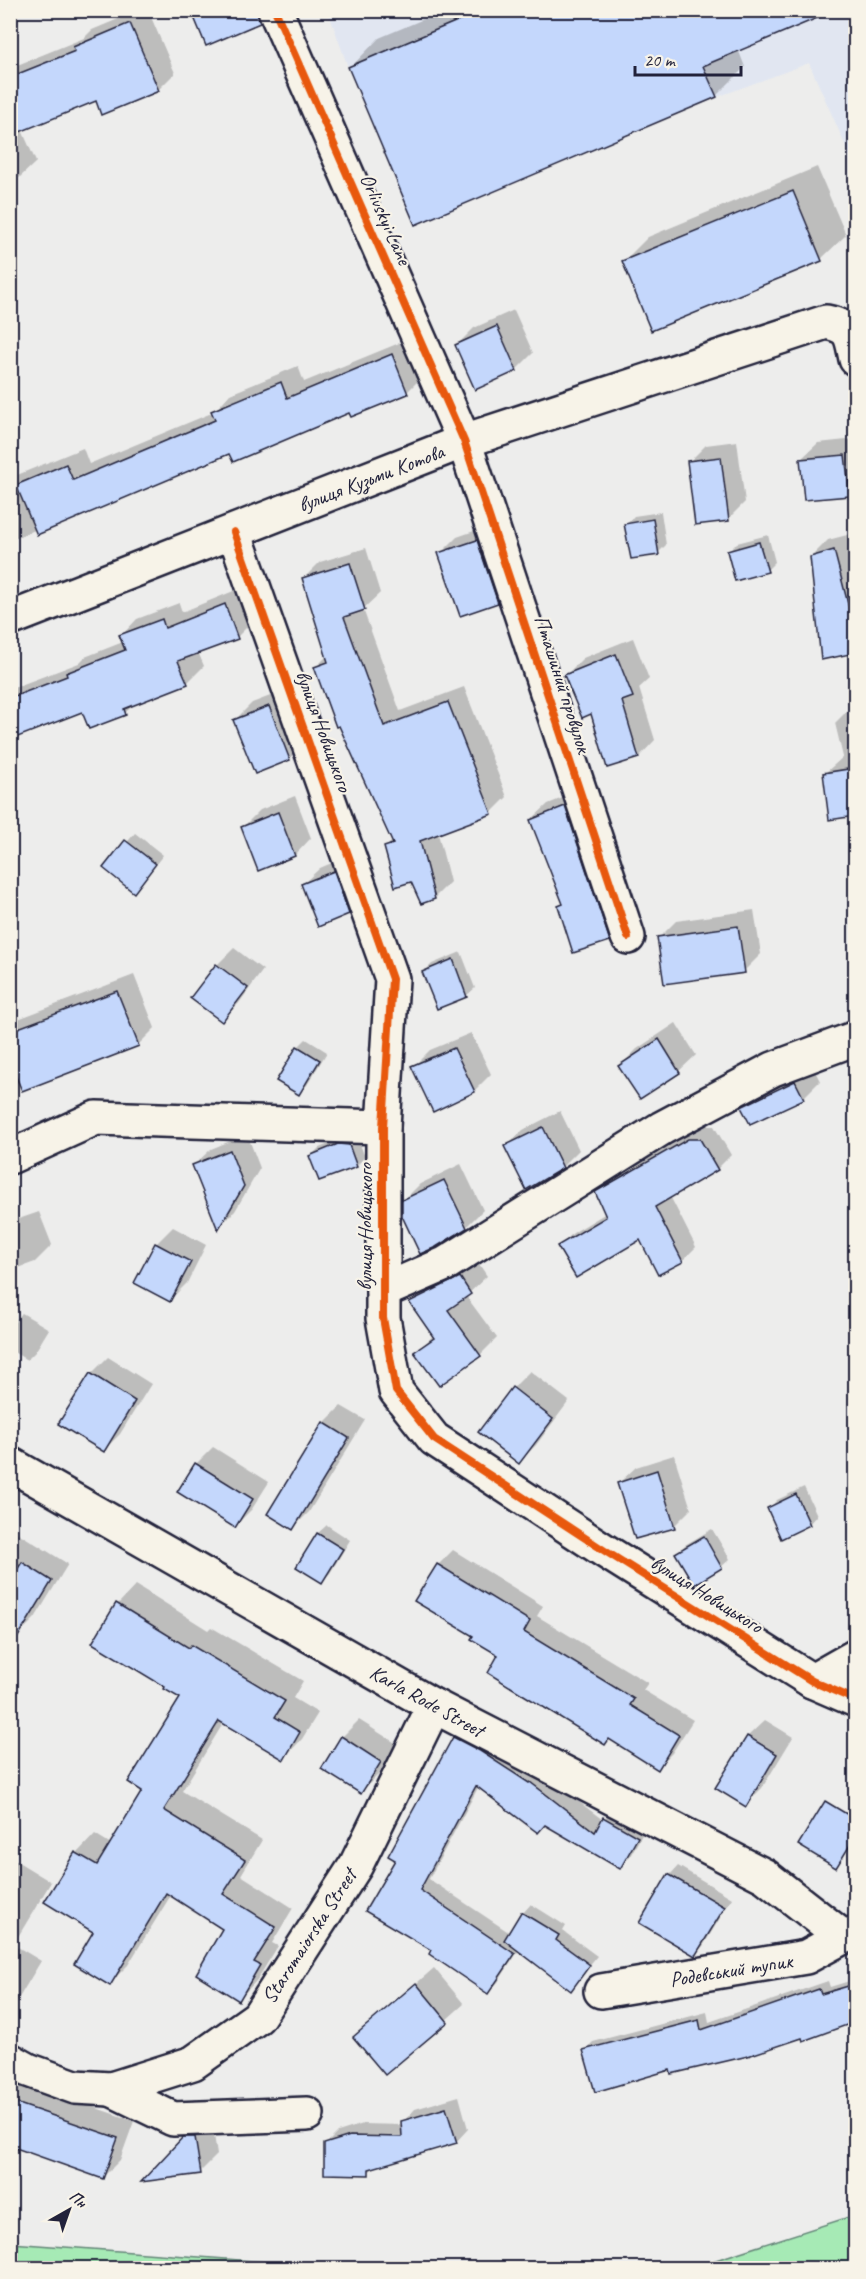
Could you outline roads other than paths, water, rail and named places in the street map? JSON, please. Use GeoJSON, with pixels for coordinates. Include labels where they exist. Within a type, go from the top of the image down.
{"type":"FeatureCollection","features":[{"type":"Feature","properties":{"kind":"street","name":"Orlivskyi Lane"},"geometry":{"type":"LineString","coordinates":[[275,10],[464,441]]}},
{"type":"Feature","properties":{"kind":"street","name":"вулиця Кузьми Котова"},"geometry":{"type":"LineString","coordinates":[[10,619],[464,441],[826,322],[841,325],[851,335],[855,359]]}},
{"type":"Feature","properties":{"kind":"street","name":"Пташиний провулок"},"geometry":{"type":"LineString","coordinates":[[464,441],[628,937]]}},
{"type":"Feature","properties":{"kind":"street","name":"вулиця Новицького"},"geometry":{"type":"LineString","coordinates":[[234,532],[392,979],[383,1127],[383,1318],[396,1391],[434,1439],[605,1551],[812,1681],[855,1700]]}},
{"type":"Feature","properties":{"kind":"street","name":"вулиця Новицького"},"geometry":{"type":"LineString","coordinates":[[383,1291],[445,1264],[662,1128],[772,1069],[855,1038]]}},
{"type":"Feature","properties":{"kind":"street"},"geometry":{"type":"LineString","coordinates":[[10,1157],[96,1118],[383,1127]]}},
{"type":"Feature","properties":{"kind":"street","name":"Karla Rode Street"},"geometry":{"type":"LineString","coordinates":[[10,1464],[434,1707],[765,1876],[849,1935]]}},
{"type":"Feature","properties":{"kind":"street"},"geometry":{"type":"LineString","coordinates":[[812,1681],[855,1656]]}},
{"type":"Feature","properties":{"kind":"street","name":"Staromaiorska Street"},"geometry":{"type":"LineString","coordinates":[[111,2090],[193,2063],[258,2017],[356,1864],[434,1707]]}},
{"type":"Feature","properties":{"kind":"street","name":"Родевський тупик"},"geometry":{"type":"LineString","coordinates":[[601,1991],[806,1957],[849,1935]]}},
{"type":"Feature","properties":{"kind":"street","name":"Staromaiorska Street"},"geometry":{"type":"LineString","coordinates":[[10,2060],[28,2070],[75,2087],[111,2090],[173,2119],[307,2114]]}}]}
